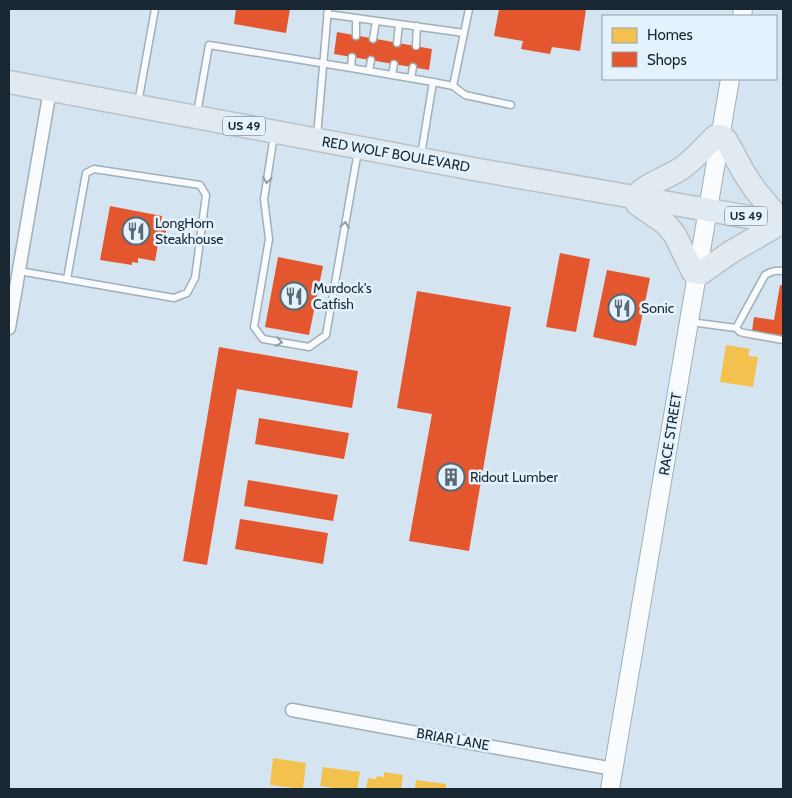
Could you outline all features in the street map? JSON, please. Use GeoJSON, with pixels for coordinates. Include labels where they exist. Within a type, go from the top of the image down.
{"type":"FeatureCollection","features":[{"type":"Feature","properties":{"kind":"highway","name":"RED WOLF BOULEVARD"},"geometry":{"type":"LineString","coordinates":[[9,82],[420,159],[781,223]]}},
{"type":"Feature","properties":{"kind":"highway"},"geometry":{"type":"LineString","coordinates":[[716,136],[721,136],[726,140],[756,191],[781,223],[731,252],[701,273],[697,273],[693,272],[675,235],[666,224],[637,204],[635,197],[641,190],[680,170],[693,160],[716,136]]}},
{"type":"Feature","properties":{"kind":"street","name":"RACE STREET"},"geometry":{"type":"LineString","coordinates":[[610,789],[730,80]]}},
{"type":"Feature","properties":{"kind":"street"},"geometry":{"type":"LineString","coordinates":[[9,328],[11,301],[19,271],[50,90]]}},
{"type":"Feature","properties":{"kind":"street","name":"BRIAR LANE"},"geometry":{"type":"LineString","coordinates":[[292,710],[614,769]]}},
{"type":"Feature","properties":{"kind":"lane"},"geometry":{"type":"LineString","coordinates":[[137,106],[155,9]]}},
{"type":"Feature","properties":{"kind":"lane"},"geometry":{"type":"LineString","coordinates":[[453,86],[469,9]]}},
{"type":"Feature","properties":{"kind":"lane"},"geometry":{"type":"LineString","coordinates":[[317,140],[327,11],[356,18],[464,33]]}},
{"type":"Feature","properties":{"kind":"lane"},"geometry":{"type":"LineString","coordinates":[[356,18],[356,36]]}},
{"type":"Feature","properties":{"kind":"lane"},"geometry":{"type":"LineString","coordinates":[[373,38],[376,20]]}},
{"type":"Feature","properties":{"kind":"lane"},"geometry":{"type":"LineString","coordinates":[[397,43],[399,24]]}},
{"type":"Feature","properties":{"kind":"lane"},"geometry":{"type":"LineString","coordinates":[[416,46],[417,26]]}},
{"type":"Feature","properties":{"kind":"lane"},"geometry":{"type":"LineString","coordinates":[[196,117],[209,45],[433,82],[453,86],[465,95],[511,105]]}},
{"type":"Feature","properties":{"kind":"lane"},"geometry":{"type":"LineString","coordinates":[[351,68],[352,57]]}},
{"type":"Feature","properties":{"kind":"lane"},"geometry":{"type":"LineString","coordinates":[[369,71],[371,60]]}},
{"type":"Feature","properties":{"kind":"lane"},"geometry":{"type":"LineString","coordinates":[[392,75],[394,64]]}},
{"type":"Feature","properties":{"kind":"lane"},"geometry":{"type":"LineString","coordinates":[[411,78],[413,67]]}},
{"type":"Feature","properties":{"kind":"lane"},"geometry":{"type":"LineString","coordinates":[[420,159],[433,82]]}},
{"type":"Feature","properties":{"kind":"lane"},"geometry":{"type":"LineString","coordinates":[[274,132],[264,199],[269,239],[254,326],[263,339],[309,346],[326,334],[359,147]]}},
{"type":"Feature","properties":{"kind":"lane"},"geometry":{"type":"LineString","coordinates":[[19,271],[174,298],[187,293],[194,278],[206,195],[200,185],[94,169],[86,173],[67,279]]}},
{"type":"Feature","properties":{"kind":"lane"},"geometry":{"type":"LineString","coordinates":[[736,328],[765,275],[776,270],[783,271]]}},
{"type":"Feature","properties":{"kind":"lane"},"geometry":{"type":"LineString","coordinates":[[689,321],[736,328],[740,332],[783,340]]}},
{"type":"Feature","properties":{"kind":"building: Homes"},"geometry":{"type":"Polygon","coordinates":[[[726,345],[750,349],[748,356],[758,357],[753,387],[720,382],[726,345]]]}},
{"type":"Feature","properties":{"kind":"building: Homes"},"geometry":{"type":"Polygon","coordinates":[[[273,758],[306,763],[303,789],[270,785],[273,758]]]}},
{"type":"Feature","properties":{"kind":"building: Homes"},"geometry":{"type":"Polygon","coordinates":[[[323,767],[360,772],[357,789],[320,786],[323,767]]]}},
{"type":"Feature","properties":{"kind":"building: Homes"},"geometry":{"type":"Polygon","coordinates":[[[384,772],[403,775],[401,789],[366,789],[368,778],[384,777],[384,772]]]}},
{"type":"Feature","properties":{"kind":"building: Homes"},"geometry":{"type":"Polygon","coordinates":[[[416,780],[446,784],[446,789],[415,789],[416,780]]]}},
{"type":"Feature","properties":{"kind":"building: Shops"},"geometry":{"type":"Polygon","coordinates":[[[236,9],[290,9],[286,33],[234,24],[236,9]]]}},
{"type":"Feature","properties":{"kind":"building: Shops"},"geometry":{"type":"Polygon","coordinates":[[[499,9],[586,9],[580,51],[552,47],[550,54],[521,49],[523,41],[494,36],[499,9]]]}},
{"type":"Feature","properties":{"kind":"building: Shops"},"geometry":{"type":"Polygon","coordinates":[[[337,32],[432,49],[429,70],[334,54],[337,32]]]}},
{"type":"Feature","properties":{"kind":"building: Shops","name":"LongHorn Steakhouse"},"geometry":{"type":"Polygon","coordinates":[[[110,206],[162,216],[161,222],[167,223],[165,240],[159,239],[155,261],[138,258],[138,263],[132,262],[132,265],[100,260],[110,206]]]}},
{"type":"Feature","properties":{"kind":"building: Shops"},"geometry":{"type":"Polygon","coordinates":[[[560,253],[590,259],[576,332],[546,327],[560,253]]]}},
{"type":"Feature","properties":{"kind":"building: Shops","name":"Murdock's Catfish"},"geometry":{"type":"Polygon","coordinates":[[[278,257],[323,266],[309,335],[265,327],[278,257]]]}},
{"type":"Feature","properties":{"kind":"building: Shops","name":"Sonic"},"geometry":{"type":"Polygon","coordinates":[[[607,270],[650,278],[636,346],[593,337],[607,270]]]}},
{"type":"Feature","properties":{"kind":"building: Shops"},"geometry":{"type":"Polygon","coordinates":[[[780,285],[783,286],[783,336],[752,331],[754,317],[774,320],[780,285]]]}},
{"type":"Feature","properties":{"kind":"building: Shops","name":"Ridout Lumber"},"geometry":{"type":"Polygon","coordinates":[[[417,291],[511,307],[469,551],[409,541],[432,414],[397,408],[417,291]]]}},
{"type":"Feature","properties":{"kind":"building: Shops"},"geometry":{"type":"Polygon","coordinates":[[[219,347],[358,371],[352,408],[237,389],[207,565],[183,561],[219,347]]]}},
{"type":"Feature","properties":{"kind":"building: Shops"},"geometry":{"type":"Polygon","coordinates":[[[259,418],[349,433],[344,459],[255,444],[259,418]]]}},
{"type":"Feature","properties":{"kind":"building: Shops"},"geometry":{"type":"Polygon","coordinates":[[[248,480],[338,495],[333,521],[244,506],[248,480]]]}},
{"type":"Feature","properties":{"kind":"building: Shops"},"geometry":{"type":"Polygon","coordinates":[[[240,519],[328,533],[323,564],[235,549],[240,519]]]}},
{"type":"Feature","properties":{"kind":"place","name":"LongHorn Steakhouse"},"geometry":{"type":"Point","coordinates":[136,231]}},
{"type":"Feature","properties":{"kind":"place","name":"Murdock's Catfish"},"geometry":{"type":"Point","coordinates":[294,296]}},
{"type":"Feature","properties":{"kind":"place","name":"Sonic"},"geometry":{"type":"Point","coordinates":[622,308]}},
{"type":"Feature","properties":{"kind":"place","name":"Ridout Lumber"},"geometry":{"type":"Point","coordinates":[451,477]}}]}
